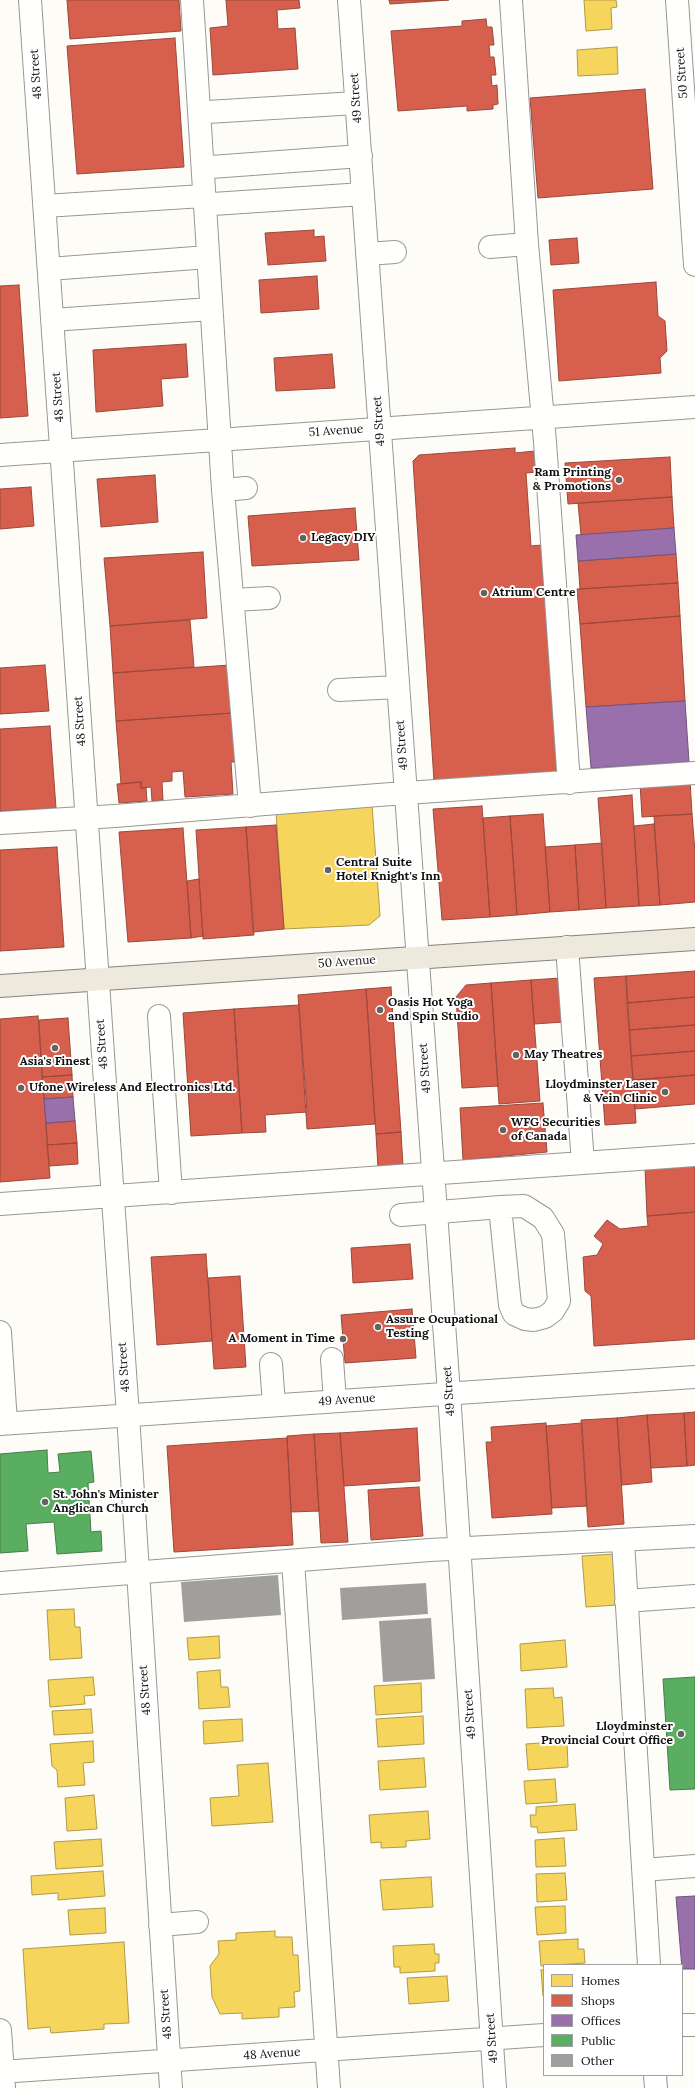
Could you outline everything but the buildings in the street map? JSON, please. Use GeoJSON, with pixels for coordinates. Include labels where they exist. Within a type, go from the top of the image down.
{"type":"FeatureCollection","features":[{"type":"Feature","properties":{"kind":"main road","name":"50 Avenue"},"geometry":{"type":"LineString","coordinates":[[0,986],[695,939]]}},
{"type":"Feature","properties":{"kind":"street","name":"48 Street"},"geometry":{"type":"LineString","coordinates":[[30,0],[128,1415],[171,2088]]}},
{"type":"Feature","properties":{"kind":"street"},"geometry":{"type":"LineString","coordinates":[[192,0],[208,200],[208,257],[223,490],[234,600],[252,750],[250,806]]}},
{"type":"Feature","properties":{"kind":"street","name":"49 Street"},"geometry":{"type":"LineString","coordinates":[[349,0],[449,1393],[495,2088]]}},
{"type":"Feature","properties":{"kind":"street"},"geometry":{"type":"LineString","coordinates":[[511,0],[527,244],[543,417],[569,783]]}},
{"type":"Feature","properties":{"kind":"street","name":"50 Street"},"geometry":{"type":"LineString","coordinates":[[677,0],[689,95],[695,265]]}},
{"type":"Feature","properties":{"kind":"street"},"geometry":{"type":"LineString","coordinates":[[207,112],[356,103]]}},
{"type":"Feature","properties":{"kind":"street"},"geometry":{"type":"LineString","coordinates":[[211,168],[360,156]]}},
{"type":"Feature","properties":{"kind":"street"},"geometry":{"type":"LineString","coordinates":[[45,206],[363,194]]}},
{"type":"Feature","properties":{"kind":"street"},"geometry":{"type":"LineString","coordinates":[[490,247],[527,244]]}},
{"type":"Feature","properties":{"kind":"street"},"geometry":{"type":"LineString","coordinates":[[367,254],[394,252]]}},
{"type":"Feature","properties":{"kind":"street"},"geometry":{"type":"LineString","coordinates":[[49,269],[208,257]]}},
{"type":"Feature","properties":{"kind":"street"},"geometry":{"type":"LineString","coordinates":[[52,320],[211,309]]}},
{"type":"Feature","properties":{"kind":"street","name":"51 Avenue"},"geometry":{"type":"LineString","coordinates":[[0,455],[695,407]]}},
{"type":"Feature","properties":{"kind":"street"},"geometry":{"type":"LineString","coordinates":[[223,490],[246,488]]}},
{"type":"Feature","properties":{"kind":"street"},"geometry":{"type":"LineString","coordinates":[[234,600],[269,598]]}},
{"type":"Feature","properties":{"kind":"street"},"geometry":{"type":"LineString","coordinates":[[338,690],[398,687]]}},
{"type":"Feature","properties":{"kind":"street"},"geometry":{"type":"LineString","coordinates":[[0,823],[87,818],[695,773]]}},
{"type":"Feature","properties":{"kind":"street"},"geometry":{"type":"LineString","coordinates":[[568,947],[582,1162]]}},
{"type":"Feature","properties":{"kind":"street"},"geometry":{"type":"LineString","coordinates":[[159,1016],[171,1193]]}},
{"type":"Feature","properties":{"kind":"street"},"geometry":{"type":"LineString","coordinates":[[0,1204],[695,1155]]}},
{"type":"Feature","properties":{"kind":"street"},"geometry":{"type":"LineString","coordinates":[[401,1215],[524,1206],[543,1218],[553,1234],[559,1301],[553,1311],[545,1317],[534,1320],[525,1319],[514,1314],[510,1305],[500,1208]]}},
{"type":"Feature","properties":{"kind":"street"},"geometry":{"type":"LineString","coordinates":[[0,1332],[3,1423]]}},
{"type":"Feature","properties":{"kind":"street"},"geometry":{"type":"LineString","coordinates":[[332,1360],[335,1401]]}},
{"type":"Feature","properties":{"kind":"street"},"geometry":{"type":"LineString","coordinates":[[271,1364],[274,1405]]}},
{"type":"Feature","properties":{"kind":"street","name":"49 Avenue"},"geometry":{"type":"LineString","coordinates":[[3,1423],[695,1377]]}},
{"type":"Feature","properties":{"kind":"street"},"geometry":{"type":"LineString","coordinates":[[0,1583],[293,1560],[695,1536]]}},
{"type":"Feature","properties":{"kind":"street"},"geometry":{"type":"LineString","coordinates":[[623,1541],[626,1601],[632,1640],[649,1964]]}},
{"type":"Feature","properties":{"kind":"street"},"geometry":{"type":"LineString","coordinates":[[293,1560],[329,2088]]}},
{"type":"Feature","properties":{"kind":"street"},"geometry":{"type":"LineString","coordinates":[[626,1601],[695,1596]]}},
{"type":"Feature","properties":{"kind":"street"},"geometry":{"type":"LineString","coordinates":[[656,1868],[695,1866]]}},
{"type":"Feature","properties":{"kind":"street"},"geometry":{"type":"LineString","coordinates":[[160,1925],[196,1922]]}},
{"type":"Feature","properties":{"kind":"street"},"geometry":{"type":"LineString","coordinates":[[683,2026],[695,2025]]}},
{"type":"Feature","properties":{"kind":"street"},"geometry":{"type":"LineString","coordinates":[[0,2030],[2,2077]]}},
{"type":"Feature","properties":{"kind":"street","name":"48 Avenue"},"geometry":{"type":"LineString","coordinates":[[2,2077],[169,2061],[543,2035]]}},
{"type":"Feature","properties":{"kind":"street"},"geometry":{"type":"LineString","coordinates":[[656,2076],[656,2088]]}},
{"type":"Feature","properties":{"kind":"place","name":"Ram Printing & Promotions"},"geometry":{"type":"Point","coordinates":[619,480]}},
{"type":"Feature","properties":{"kind":"place","name":"Legacy DIY"},"geometry":{"type":"Point","coordinates":[303,538]}},
{"type":"Feature","properties":{"kind":"place","name":"Atrium Centre"},"geometry":{"type":"Point","coordinates":[484,593]}},
{"type":"Feature","properties":{"kind":"place","name":"Central Suite Hotel Knight's Inn"},"geometry":{"type":"Point","coordinates":[328,870]}},
{"type":"Feature","properties":{"kind":"place","name":"Oasis Hot Yoga and Spin Studio"},"geometry":{"type":"Point","coordinates":[380,1010]}},
{"type":"Feature","properties":{"kind":"place","name":"Asia's Finest"},"geometry":{"type":"Point","coordinates":[55,1048]}},
{"type":"Feature","properties":{"kind":"place","name":"May Theatres"},"geometry":{"type":"Point","coordinates":[516,1055]}},
{"type":"Feature","properties":{"kind":"place","name":"Ufone Wireless And Electronics Ltd."},"geometry":{"type":"Point","coordinates":[21,1088]}},
{"type":"Feature","properties":{"kind":"place","name":"Lloydminster Laser & Vein Clinic"},"geometry":{"type":"Point","coordinates":[665,1092]}},
{"type":"Feature","properties":{"kind":"place","name":"WFG Securities of Canada"},"geometry":{"type":"Point","coordinates":[503,1130]}},
{"type":"Feature","properties":{"kind":"place","name":"Assure Ocupational Testing"},"geometry":{"type":"Point","coordinates":[378,1327]}},
{"type":"Feature","properties":{"kind":"place","name":"A Moment in Time"},"geometry":{"type":"Point","coordinates":[343,1339]}},
{"type":"Feature","properties":{"kind":"place","name":"St. John's Minister Anglican Church"},"geometry":{"type":"Point","coordinates":[45,1502]}},
{"type":"Feature","properties":{"kind":"place","name":"Lloydminster Provincial Court Office"},"geometry":{"type":"Point","coordinates":[681,1734]}}]}
